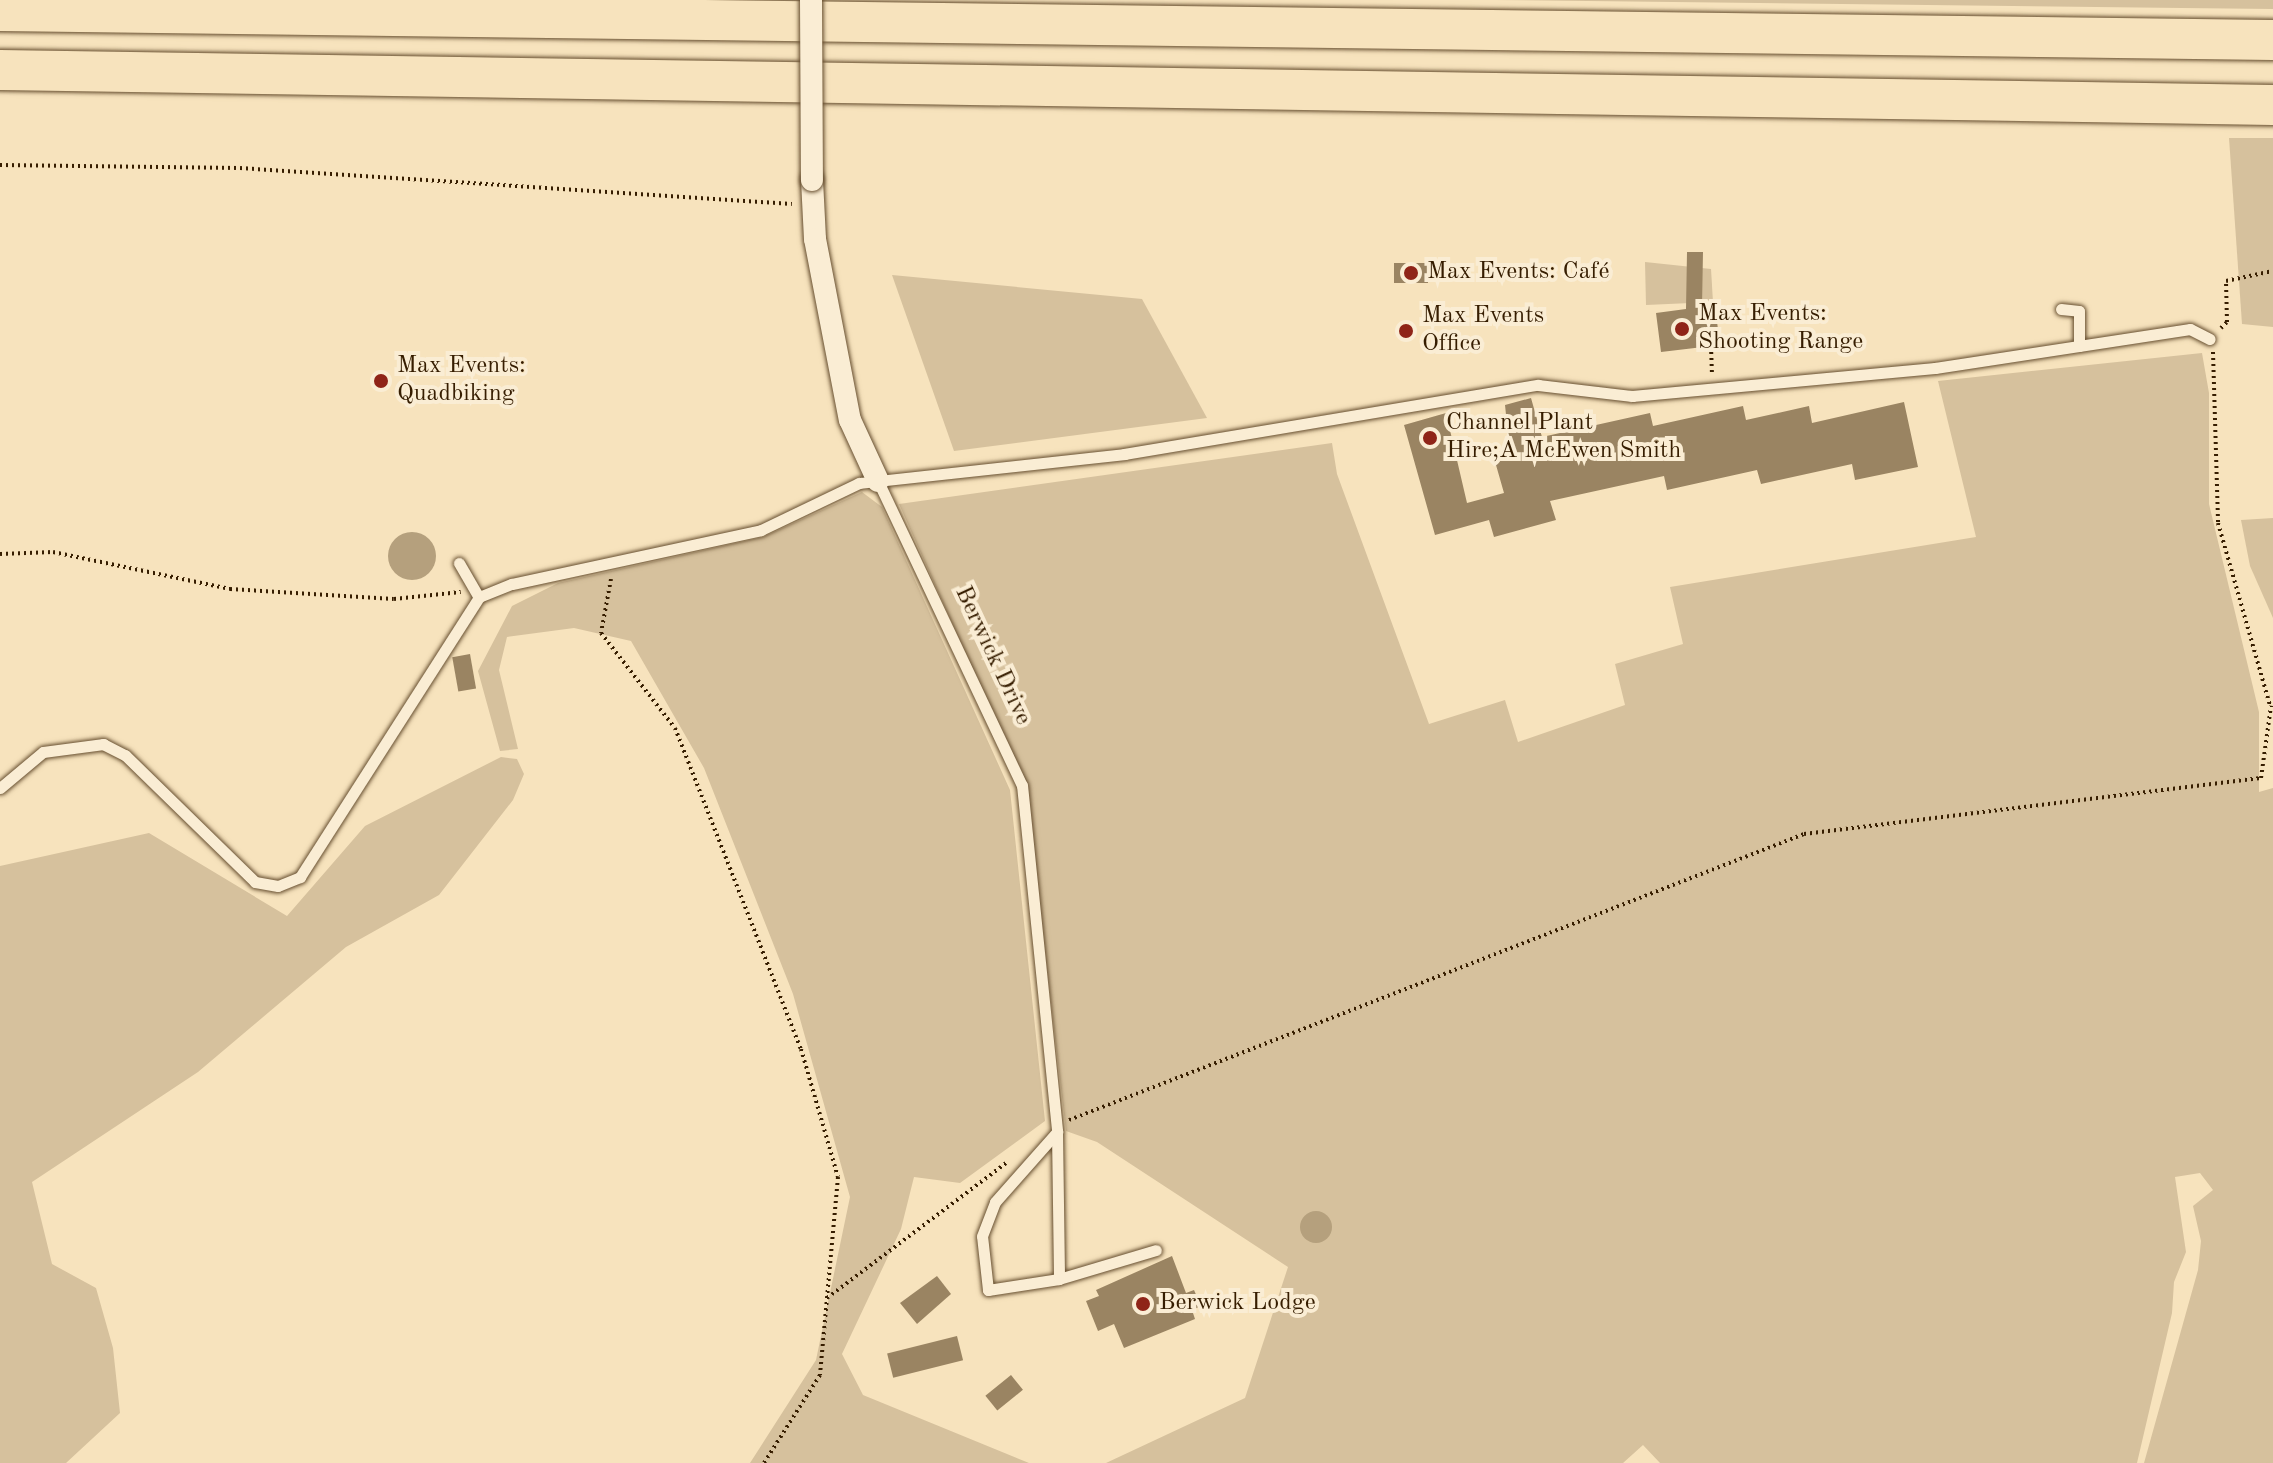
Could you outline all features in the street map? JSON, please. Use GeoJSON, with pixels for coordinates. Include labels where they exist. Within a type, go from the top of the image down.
{"type":"FeatureCollection","features":[{"type":"Feature","properties":{"kind":"highway"},"geometry":{"type":"LineString","coordinates":[[0,11],[2273,40]]}},
{"type":"Feature","properties":{"kind":"highway"},"geometry":{"type":"LineString","coordinates":[[0,70],[2273,105]]}},
{"type":"Feature","properties":{"kind":"street","name":"Berwick Drive"},"geometry":{"type":"LineString","coordinates":[[811,0],[812,205],[850,420],[878,481]]}},
{"type":"Feature","properties":{"kind":"lane"},"geometry":{"type":"LineString","coordinates":[[2061,309],[2079,311],[2079,346]]}},
{"type":"Feature","properties":{"kind":"lane"},"geometry":{"type":"LineString","coordinates":[[0,788],[43,752],[103,744],[125,755],[255,882],[278,886],[300,877],[476,591],[609,565],[761,530],[859,483],[1124,454],[1538,385],[1632,396],[1935,368],[2190,329],[2210,339]]}},
{"type":"Feature","properties":{"kind":"lane","name":"Berwick Drive"},"geometry":{"type":"LineString","coordinates":[[878,481],[1022,785],[1056,1129],[1059,1279]]}},
{"type":"Feature","properties":{"kind":"lane"},"geometry":{"type":"LineString","coordinates":[[459,563],[476,591]]}},
{"type":"Feature","properties":{"kind":"lane"},"geometry":{"type":"LineString","coordinates":[[1056,1129],[995,1202],[982,1236],[988,1290],[1059,1279],[1156,1250]]}},
{"type":"Feature","properties":{"kind":"path"},"geometry":{"type":"LineString","coordinates":[[0,165],[240,168],[812,205]]}},
{"type":"Feature","properties":{"kind":"path"},"geometry":{"type":"LineString","coordinates":[[1056,1129],[1804,834],[2261,778],[2272,707],[2218,523],[2210,339],[2227,322],[2226,281],[2273,271]]}},
{"type":"Feature","properties":{"kind":"path"},"geometry":{"type":"LineString","coordinates":[[1711,346],[1712,389]]}},
{"type":"Feature","properties":{"kind":"path"},"geometry":{"type":"LineString","coordinates":[[0,554],[53,552],[245,590],[416,599],[476,591]]}},
{"type":"Feature","properties":{"kind":"path"},"geometry":{"type":"LineString","coordinates":[[609,565],[613,587],[601,633],[675,728],[801,1049],[838,1177],[820,1375],[764,1463]]}},
{"type":"Feature","properties":{"kind":"path"},"geometry":{"type":"LineString","coordinates":[[827,1298],[1019,1153]]}},
{"type":"Feature","properties":{"kind":"shaded area"},"geometry":{"type":"Polygon","coordinates":[[[1495,0],[2273,0],[2273,9],[2182,8],[1495,0]]]}},
{"type":"Feature","properties":{"kind":"shaded area"},"geometry":{"type":"Polygon","coordinates":[[[2229,138],[2273,138],[2273,327],[2242,324],[2229,138]]]}},
{"type":"Feature","properties":{"kind":"shaded area"},"geometry":{"type":"Polygon","coordinates":[[[1645,262],[1711,269],[1713,302],[1646,305],[1645,262]]]}},
{"type":"Feature","properties":{"kind":"shaded area"},"geometry":{"type":"Polygon","coordinates":[[[892,275],[1142,299],[1207,418],[954,451],[892,275]]]}},
{"type":"Feature","properties":{"kind":"shaded area"},"geometry":{"type":"Polygon","coordinates":[[[2202,353],[2209,393],[2209,504],[2259,712],[2259,792],[2273,788],[2273,1463],[2144,1463],[2198,1270],[2201,1241],[2193,1206],[2213,1190],[2200,1173],[2175,1177],[2186,1252],[2174,1282],[2172,1313],[2137,1463],[1660,1463],[1643,1445],[1623,1463],[1106,1463],[1245,1398],[1288,1267],[1097,1142],[1066,1131],[1026,789],[899,504],[1332,443],[1337,474],[1429,724],[1505,700],[1518,742],[1625,705],[1615,664],[1683,644],[1670,587],[1976,537],[1938,381],[2202,353]]]}},
{"type":"Feature","properties":{"kind":"shaded area"},"geometry":{"type":"Polygon","coordinates":[[[862,492],[882,507],[1010,790],[1045,1121],[960,1183],[914,1177],[901,1229],[842,1354],[863,1395],[1029,1463],[750,1463],[816,1360],[850,1197],[793,994],[704,768],[631,641],[574,628],[507,637],[499,670],[518,749],[500,751],[478,671],[512,606],[558,583],[763,537],[862,492]]]}},
{"type":"Feature","properties":{"kind":"shaded area"},"geometry":{"type":"Polygon","coordinates":[[[2273,518],[2273,618],[2250,566],[2241,520],[2273,518]]]}},
{"type":"Feature","properties":{"kind":"shaded area"},"geometry":{"type":"Polygon","coordinates":[[[412,532],[429,539],[436,556],[429,573],[412,580],[395,573],[388,556],[395,539],[412,532]]]}},
{"type":"Feature","properties":{"kind":"shaded area"},"geometry":{"type":"Polygon","coordinates":[[[501,757],[517,759],[524,774],[513,800],[439,895],[346,947],[198,1072],[32,1182],[52,1264],[96,1288],[113,1348],[120,1413],[66,1463],[0,1463],[0,866],[149,833],[287,916],[365,826],[501,757]]]}},
{"type":"Feature","properties":{"kind":"shaded area"},"geometry":{"type":"Polygon","coordinates":[[[1316,1211],[1328,1215],[1332,1227],[1328,1239],[1316,1243],[1304,1239],[1300,1227],[1304,1215],[1316,1211]]]}},
{"type":"Feature","properties":{"kind":"building"},"geometry":{"type":"Polygon","coordinates":[[[1687,252],[1703,252],[1702,307],[1715,306],[1720,345],[1661,352],[1656,313],[1686,309],[1687,252]]]}},
{"type":"Feature","properties":{"kind":"building","name":"Max Events: Café"},"geometry":{"type":"Polygon","coordinates":[[[1394,263],[1428,263],[1428,283],[1394,283],[1394,263]]]}},
{"type":"Feature","properties":{"kind":"building"},"geometry":{"type":"Polygon","coordinates":[[[1531,398],[1542,437],[1650,413],[1653,426],[1743,406],[1746,420],[1809,406],[1812,423],[1904,402],[1918,467],[1855,480],[1852,464],[1761,484],[1757,470],[1667,490],[1664,476],[1550,501],[1556,520],[1494,537],[1489,520],[1435,535],[1404,425],[1446,413],[1467,503],[1504,493],[1494,458],[1510,453],[1505,405],[1531,398]]]}},
{"type":"Feature","properties":{"kind":"building"},"geometry":{"type":"Polygon","coordinates":[[[470,654],[476,688],[458,692],[452,657],[470,654]]]}},
{"type":"Feature","properties":{"kind":"building","name":"Berwick Lodge"},"geometry":{"type":"Polygon","coordinates":[[[1172,1256],[1186,1293],[1194,1290],[1201,1306],[1192,1310],[1195,1319],[1124,1348],[1114,1324],[1098,1331],[1086,1301],[1099,1296],[1096,1290],[1172,1256]]]}},
{"type":"Feature","properties":{"kind":"building"},"geometry":{"type":"Polygon","coordinates":[[[937,1276],[951,1294],[917,1324],[900,1303],[937,1276]]]}},
{"type":"Feature","properties":{"kind":"building"},"geometry":{"type":"Polygon","coordinates":[[[957,1336],[963,1360],[893,1378],[887,1353],[957,1336]]]}},
{"type":"Feature","properties":{"kind":"building"},"geometry":{"type":"Polygon","coordinates":[[[1011,1375],[1023,1390],[997,1411],[985,1396],[1011,1375]]]}},
{"type":"Feature","properties":{"kind":"place","name":"Max Events: Café"},"geometry":{"type":"Point","coordinates":[1411,273]}},
{"type":"Feature","properties":{"kind":"place","name":"Max Events: Shooting Range"},"geometry":{"type":"Point","coordinates":[1682,329]}},
{"type":"Feature","properties":{"kind":"place","name":"Max Events Office"},"geometry":{"type":"Point","coordinates":[1406,331]}},
{"type":"Feature","properties":{"kind":"place","name":"Max Events: Quadbiking"},"geometry":{"type":"Point","coordinates":[381,381]}},
{"type":"Feature","properties":{"kind":"place","name":"Channel Plant Hire;A McEwen Smith"},"geometry":{"type":"Point","coordinates":[1430,438]}},
{"type":"Feature","properties":{"kind":"place","name":"Berwick Lodge"},"geometry":{"type":"Point","coordinates":[1143,1304]}}]}
